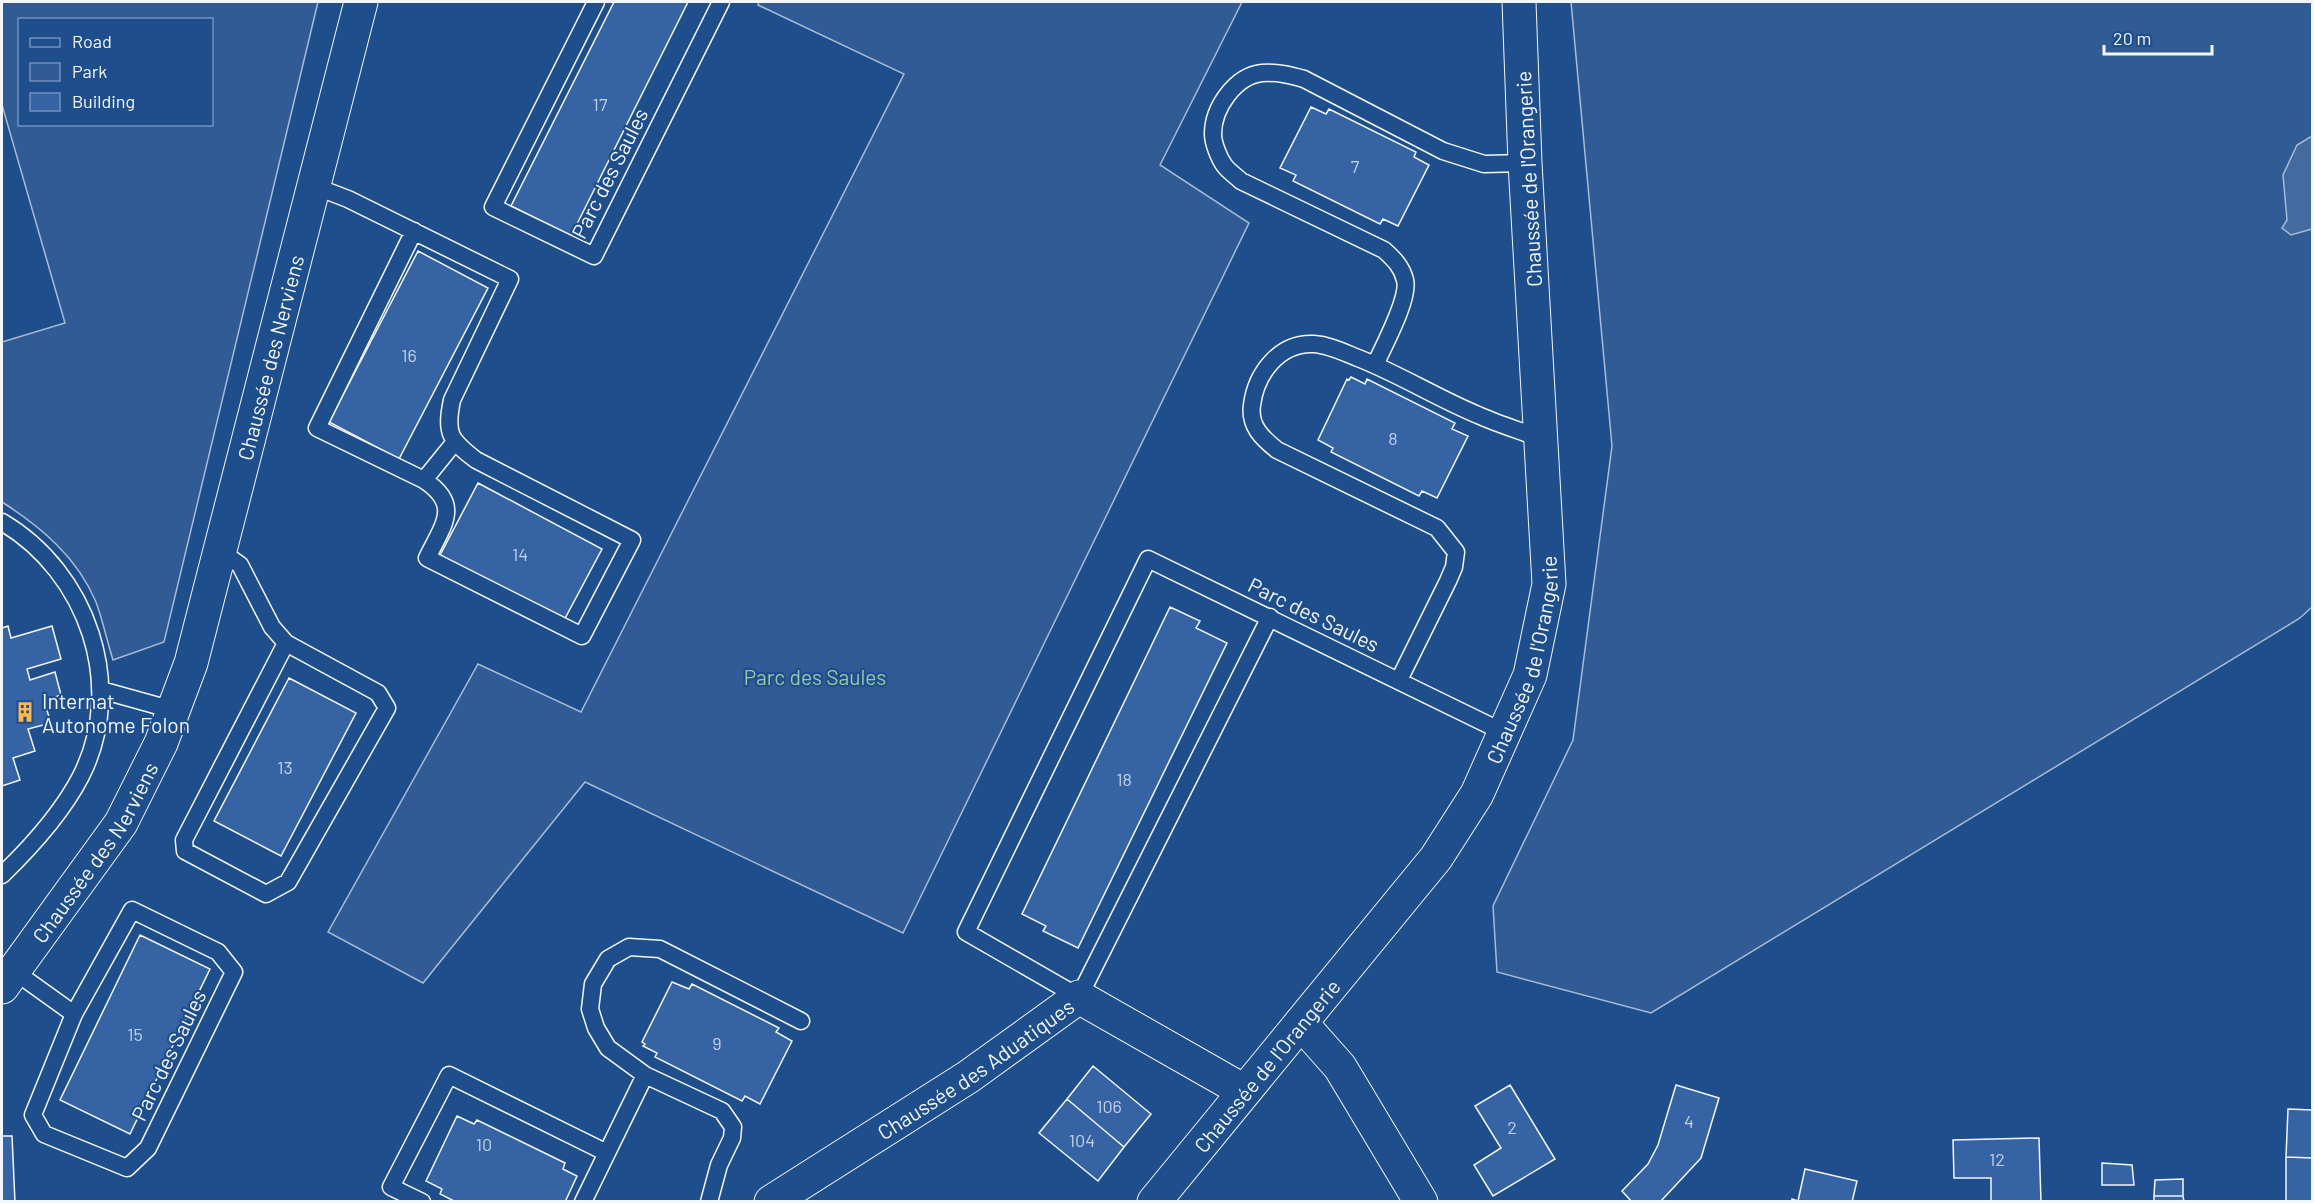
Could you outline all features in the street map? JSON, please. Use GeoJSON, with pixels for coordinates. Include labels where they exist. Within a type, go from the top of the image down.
{"type":"FeatureCollection","features":[{"type":"Feature","properties":{"kind":"street","name":"Chaussée des Nerviens"},"geometry":{"type":"LineString","coordinates":[[8,979],[121,824],[161,743],[191,663],[361,2]]}},
{"type":"Feature","properties":{"kind":"street","name":"Chaussée de l'Orangerie"},"geometry":{"type":"LineString","coordinates":[[1154,1202],[1436,858],[1477,794],[1530,675],[1549,584],[1519,2]]}},
{"type":"Feature","properties":{"kind":"street","name":"Chaussée des Aduatiques"},"geometry":{"type":"LineString","coordinates":[[771,1202],[968,1077],[1078,998],[1244,1091]]}},
{"type":"Feature","properties":{"kind":"street"},"geometry":{"type":"LineString","coordinates":[[1301,1023],[1340,1067],[1422,1202]]}},
{"type":"Feature","properties":{"kind":"lane","name":"Parc des Saules"},"geometry":{"type":"LineString","coordinates":[[596,2],[493,207],[594,256],[721,2]]}},
{"type":"Feature","properties":{"kind":"lane"},"geometry":{"type":"LineString","coordinates":[[1375,365],[1399,313],[1404,296],[1406,282],[1397,262],[1384,250],[1241,181],[1224,167],[1213,136],[1216,118],[1224,100],[1234,87],[1246,78],[1260,73],[1282,73],[1304,80],[1443,151],[1484,164],[1526,163]]}},
{"type":"Feature","properties":{"kind":"lane"},"geometry":{"type":"LineString","coordinates":[[314,186],[348,199],[414,231],[510,279],[452,400],[448,420],[454,443],[476,460],[632,540],[582,636],[427,558],[445,522],[446,502],[438,490],[424,480],[317,428],[414,231]]}},
{"type":"Feature","properties":{"kind":"lane"},"geometry":{"type":"LineString","coordinates":[[1399,680],[1448,581],[1454,567],[1455,552],[1437,528],[1277,450],[1254,429],[1251,411],[1258,380],[1270,363],[1298,345],[1328,346],[1375,365],[1478,416],[1542,439]]}},
{"type":"Feature","properties":{"kind":"lane"},"geometry":{"type":"LineString","coordinates":[[424,480],[454,443]]}},
{"type":"Feature","properties":{"kind":"lane"},"geometry":{"type":"LineString","coordinates":[[2,522],[19,532],[42,552],[56,567],[79,603],[91,631],[98,658],[101,690],[92,747],[81,775],[46,828],[2,875]]}},
{"type":"Feature","properties":{"kind":"lane"},"geometry":{"type":"LineString","coordinates":[[219,550],[240,566],[272,627],[286,643],[378,693],[387,708],[288,882],[266,894],[185,851],[183,840],[286,643]]}},
{"type":"Feature","properties":{"kind":"lane","name":"Parc des Saules"},"geometry":{"type":"LineString","coordinates":[[1078,998],[966,932],[1148,559],[1505,733]]}},
{"type":"Feature","properties":{"kind":"lane"},"geometry":{"type":"LineString","coordinates":[[1078,998],[1270,617]]}},
{"type":"Feature","properties":{"kind":"lane"},"geometry":{"type":"LineString","coordinates":[[101,690],[173,710]]}},
{"type":"Feature","properties":{"kind":"lane","name":"Parc des Saules"},"geometry":{"type":"LineString","coordinates":[[132,910],[218,952],[234,972],[148,1148],[128,1168],[44,1134],[33,1115],[74,1014],[132,910]]}},
{"type":"Feature","properties":{"kind":"lane"},"geometry":{"type":"LineString","coordinates":[[709,1202],[719,1165],[732,1138],[733,1127],[722,1111],[645,1075],[608,1048],[596,1028],[590,1009],[593,984],[608,959],[629,947],[660,949],[801,1021]]}},
{"type":"Feature","properties":{"kind":"lane"},"geometry":{"type":"LineString","coordinates":[[8,979],[74,1014]]}},
{"type":"Feature","properties":{"kind":"lane"},"geometry":{"type":"LineString","coordinates":[[422,1202],[391,1187],[449,1075],[607,1153]]}},
{"type":"Feature","properties":{"kind":"lane"},"geometry":{"type":"LineString","coordinates":[[583,1202],[645,1075]]}},
{"type":"Feature","properties":{"kind":"green space"},"geometry":{"type":"Polygon","coordinates":[[[2,2],[318,2],[164,642],[113,660],[96,602],[79,571],[44,533],[2,502],[2,342],[65,323],[2,105],[2,2]]]}},
{"type":"Feature","properties":{"kind":"green space","name":"Parc des Saules"},"geometry":{"type":"Polygon","coordinates":[[[759,2],[1242,2],[1160,165],[1249,223],[903,933],[585,782],[423,983],[328,932],[478,664],[581,712],[904,74],[758,5],[759,2]]]}},
{"type":"Feature","properties":{"kind":"green space"},"geometry":{"type":"Polygon","coordinates":[[[1571,2],[2312,2],[2312,607],[2300,618],[1651,1013],[1497,972],[1493,906],[1573,740],[1612,446],[1571,2]]]}},
{"type":"Feature","properties":{"kind":"shaded area"},"geometry":{"type":"Polygon","coordinates":[[[2312,136],[2312,229],[2291,235],[2282,228],[2287,220],[2283,175],[2297,145],[2312,136]]]}},
{"type":"Feature","properties":{"kind":"building"},"geometry":{"type":"Polygon","coordinates":[[[614,2],[688,2],[571,236],[511,206],[614,2]]]}},
{"type":"Feature","properties":{"kind":"building"},"geometry":{"type":"Polygon","coordinates":[[[1311,107],[1326,114],[1329,109],[1416,152],[1414,157],[1429,165],[1398,226],[1383,219],[1380,224],[1293,181],[1296,175],[1280,168],[1311,107]]]}},
{"type":"Feature","properties":{"kind":"building"},"geometry":{"type":"Polygon","coordinates":[[[418,251],[488,288],[399,459],[329,422],[418,251]]]}},
{"type":"Feature","properties":{"kind":"building"},"geometry":{"type":"Polygon","coordinates":[[[1351,377],[1365,384],[1367,379],[1455,423],[1452,429],[1468,436],[1437,498],[1422,491],[1419,496],[1331,452],[1333,448],[1318,440],[1347,379],[1351,377]]]}},
{"type":"Feature","properties":{"kind":"building"},"geometry":{"type":"Polygon","coordinates":[[[478,483],[602,549],[562,624],[438,559],[478,483]]]}},
{"type":"Feature","properties":{"kind":"building"},"geometry":{"type":"Polygon","coordinates":[[[1170,607],[1200,621],[1196,628],[1227,643],[1078,948],[1043,931],[1046,926],[1022,914],[1170,607]]]}},
{"type":"Feature","properties":{"kind":"building","name":"Internat Autonome Folon"},"geometry":{"type":"Polygon","coordinates":[[[8,626],[11,638],[52,626],[61,659],[27,669],[30,680],[55,672],[61,695],[44,701],[51,723],[28,729],[35,751],[13,758],[20,780],[2,786],[2,628],[8,626]]]}},
{"type":"Feature","properties":{"kind":"building"},"geometry":{"type":"Polygon","coordinates":[[[289,678],[356,713],[281,856],[214,821],[289,678]]]}},
{"type":"Feature","properties":{"kind":"building"},"geometry":{"type":"Polygon","coordinates":[[[140,935],[210,969],[130,1134],[60,1100],[140,935]]]}},
{"type":"Feature","properties":{"kind":"building"},"geometry":{"type":"Polygon","coordinates":[[[672,982],[689,989],[692,984],[779,1028],[776,1032],[792,1041],[760,1104],[745,1096],[742,1101],[655,1057],[657,1053],[643,1046],[645,1044],[642,1042],[672,982]]]}},
{"type":"Feature","properties":{"kind":"building"},"geometry":{"type":"Polygon","coordinates":[[[1093,1066],[1151,1114],[1124,1147],[1067,1099],[1093,1066]]]}},
{"type":"Feature","properties":{"kind":"building"},"geometry":{"type":"Polygon","coordinates":[[[1510,1085],[1555,1159],[1493,1196],[1474,1165],[1501,1148],[1475,1106],[1510,1085]]]}},
{"type":"Feature","properties":{"kind":"building"},"geometry":{"type":"Polygon","coordinates":[[[1676,1085],[1719,1098],[1701,1158],[1660,1202],[1632,1202],[1622,1191],[1648,1164],[1658,1145],[1676,1085]]]}},
{"type":"Feature","properties":{"kind":"building"},"geometry":{"type":"Polygon","coordinates":[[[1067,1099],[1124,1147],[1098,1181],[1039,1133],[1067,1099]]]}},
{"type":"Feature","properties":{"kind":"building"},"geometry":{"type":"Polygon","coordinates":[[[2288,1109],[2312,1110],[2312,1158],[2286,1157],[2288,1109]]]}},
{"type":"Feature","properties":{"kind":"building"},"geometry":{"type":"Polygon","coordinates":[[[457,1116],[474,1124],[477,1120],[565,1163],[563,1169],[577,1176],[565,1202],[456,1202],[440,1194],[442,1189],[426,1181],[457,1116]]]}},
{"type":"Feature","properties":{"kind":"building"},"geometry":{"type":"Polygon","coordinates":[[[2,1136],[12,1136],[15,1202],[2,1202],[2,1136]]]}},
{"type":"Feature","properties":{"kind":"building"},"geometry":{"type":"Polygon","coordinates":[[[2039,1138],[2041,1202],[1991,1202],[1991,1178],[1954,1178],[1953,1140],[2039,1138]]]}},
{"type":"Feature","properties":{"kind":"building"},"geometry":{"type":"Polygon","coordinates":[[[2286,1157],[2312,1158],[2312,1202],[2286,1202],[2286,1157]]]}},
{"type":"Feature","properties":{"kind":"building"},"geometry":{"type":"Polygon","coordinates":[[[2102,1163],[2132,1165],[2134,1185],[2102,1185],[2102,1163]]]}},
{"type":"Feature","properties":{"kind":"building"},"geometry":{"type":"Polygon","coordinates":[[[1805,1169],[1857,1181],[1852,1202],[1792,1202],[1792,1199],[1798,1201],[1805,1169]]]}},
{"type":"Feature","properties":{"kind":"building"},"geometry":{"type":"Polygon","coordinates":[[[2183,1179],[2183,1196],[2154,1196],[2155,1180],[2183,1179]]]}},
{"type":"Feature","properties":{"kind":"building"},"geometry":{"type":"Polygon","coordinates":[[[2154,1196],[2183,1196],[2184,1202],[2154,1202],[2154,1196]]]}},
{"type":"Feature","properties":{"kind":"place","name":"Internat Autonome Folon"},"geometry":{"type":"Point","coordinates":[25,712]}}]}
